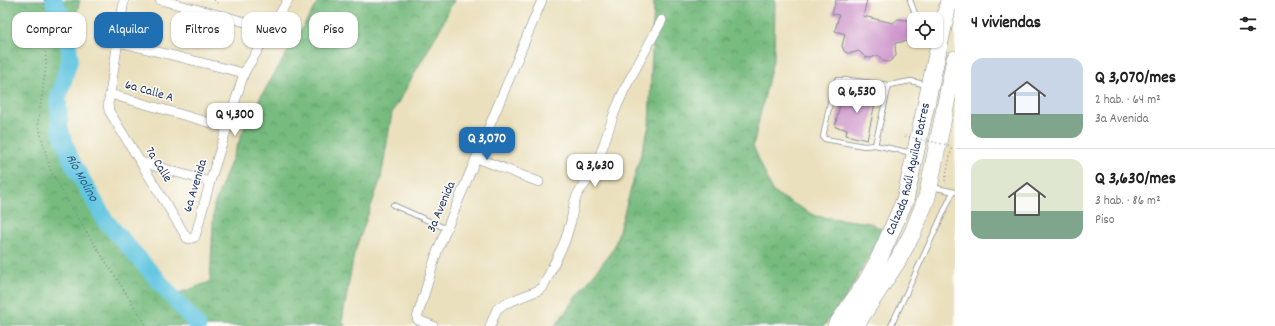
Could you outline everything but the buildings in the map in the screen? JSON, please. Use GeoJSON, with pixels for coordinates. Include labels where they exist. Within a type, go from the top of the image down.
{"type":"FeatureCollection","features":[{"type":"Feature","properties":{"kind":"highway","name":"Calzada Raúl Aguilar Batres"},"geometry":{"type":"LineString","coordinates":[[943,24],[950,0]]}},
{"type":"Feature","properties":{"kind":"highway","name":"Calzada Raúl Aguilar Batres"},"geometry":{"type":"LineString","coordinates":[[836,326],[867,281],[888,241],[905,200],[931,85],[937,48]]}},
{"type":"Feature","properties":{"kind":"highway","name":"Calzada Raúl Aguilar Batres"},"geometry":{"type":"LineString","coordinates":[[855,326],[898,260],[913,232],[927,197],[954,68]]}},
{"type":"Feature","properties":{"kind":"street"},"geometry":{"type":"LineString","coordinates":[[122,12],[124,0]]}},
{"type":"Feature","properties":{"kind":"street"},"geometry":{"type":"LineString","coordinates":[[160,0],[242,21]]}},
{"type":"Feature","properties":{"kind":"street","name":"6a Avenida"},"geometry":{"type":"LineString","coordinates":[[280,12],[288,0]]}},
{"type":"Feature","properties":{"kind":"street","name":"3a Avenida"},"geometry":{"type":"LineString","coordinates":[[433,326],[418,320],[417,316],[437,252],[542,0]]}},
{"type":"Feature","properties":{"kind":"street"},"geometry":{"type":"LineString","coordinates":[[490,326],[493,315],[500,306],[544,287],[565,241],[571,222],[574,202],[578,193],[588,180],[597,164],[615,111],[625,88],[662,20]]}},
{"type":"Feature","properties":{"kind":"street"},"geometry":{"type":"LineString","coordinates":[[110,94],[117,48]]}},
{"type":"Feature","properties":{"kind":"street"},"geometry":{"type":"LineString","coordinates":[[142,48],[244,73]]}},
{"type":"Feature","properties":{"kind":"street","name":"6a Avenida"},"geometry":{"type":"LineString","coordinates":[[185,233],[187,238],[190,239],[195,237],[210,182],[244,73],[259,48]]}},
{"type":"Feature","properties":{"kind":"street","name":"7a Calle"},"geometry":{"type":"LineString","coordinates":[[110,94],[108,104],[109,111],[185,233]]}},
{"type":"Feature","properties":{"kind":"street","name":"6a Calle A"},"geometry":{"type":"LineString","coordinates":[[110,94],[228,128]]}},
{"type":"Feature","properties":{"kind":"street"},"geometry":{"type":"LineString","coordinates":[[477,158],[539,182]]}},
{"type":"Feature","properties":{"kind":"street"},"geometry":{"type":"LineString","coordinates":[[141,162],[210,182]]}},
{"type":"Feature","properties":{"kind":"lane"},"geometry":{"type":"LineString","coordinates":[[910,0],[914,12]]}},
{"type":"Feature","properties":{"kind":"lane"},"geometry":{"type":"LineString","coordinates":[[916,154],[875,145],[864,146],[824,139],[823,137],[834,83],[837,80],[848,80],[889,85],[911,81],[931,85]]}},
{"type":"Feature","properties":{"kind":"lane"},"geometry":{"type":"LineString","coordinates":[[875,145],[889,85]]}},
{"type":"Feature","properties":{"kind":"lane"},"geometry":{"type":"LineString","coordinates":[[890,326],[954,192],[929,187]]}},
{"type":"Feature","properties":{"kind":"lane"},"geometry":{"type":"LineString","coordinates":[[393,205],[447,229]]}},
{"type":"Feature","properties":{"kind":"path"},"geometry":{"type":"LineString","coordinates":[[45,0],[46,65],[38,123],[50,169],[72,209],[147,326]]}},
{"type":"Feature","properties":{"kind":"path"},"geometry":{"type":"LineString","coordinates":[[905,136],[952,146],[946,177]]}},
{"type":"Feature","properties":{"kind":"green space"},"geometry":{"type":"Polygon","coordinates":[[[0,0],[80,0],[77,12],[12,12],[12,48],[67,48],[62,67],[64,141],[116,230],[168,297],[210,282],[214,205],[249,116],[290,48],[301,48],[301,30],[309,17],[309,48],[358,48],[358,12],[312,12],[319,0],[454,0],[441,27],[392,113],[381,178],[354,254],[342,321],[345,326],[0,326],[0,0]]]}},
{"type":"Feature","properties":{"kind":"green space"},"geometry":{"type":"Polygon","coordinates":[[[654,0],[775,0],[774,56],[753,146],[773,192],[815,216],[870,223],[884,230],[848,294],[824,326],[555,326],[614,248],[649,126],[654,0]]]}},
{"type":"Feature","properties":{"kind":"waterway","name":"Río Molino"},"geometry":{"type":"LineString","coordinates":[[53,0],[66,23],[70,58],[58,99],[60,129],[71,160],[105,220],[198,326]]}}]}
